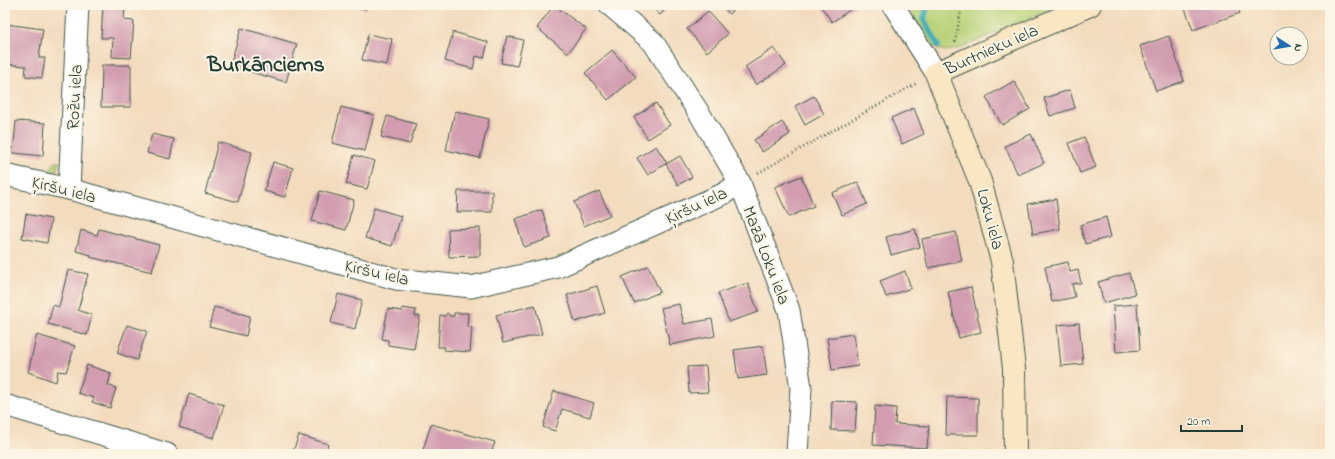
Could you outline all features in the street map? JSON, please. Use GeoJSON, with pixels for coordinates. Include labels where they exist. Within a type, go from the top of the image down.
{"type":"FeatureCollection","features":[{"type":"Feature","properties":{"kind":"street","name":"Rožu iela"},"geometry":{"type":"LineString","coordinates":[[68,189],[78,5]]}},
{"type":"Feature","properties":{"kind":"street","name":"Mazā Loku iela"},"geometry":{"type":"LineString","coordinates":[[610,5],[653,42],[701,116],[740,183],[789,310],[801,388],[797,454]]}},
{"type":"Feature","properties":{"kind":"street","name":"Loku iela"},"geometry":{"type":"LineString","coordinates":[[893,5],[943,70],[980,181],[1002,261],[1014,369],[1015,454]]}},
{"type":"Feature","properties":{"kind":"street","name":"Burtnieku iela"},"geometry":{"type":"LineString","coordinates":[[943,70],[1090,5]]}},
{"type":"Feature","properties":{"kind":"street","name":"Ķiršu iela"},"geometry":{"type":"LineString","coordinates":[[5,175],[68,189],[396,279],[471,287],[558,268],[723,194],[740,183]]}},
{"type":"Feature","properties":{"kind":"street"},"geometry":{"type":"LineString","coordinates":[[5,405],[167,454]]}},
{"type":"Feature","properties":{"kind":"path"},"geometry":{"type":"LineString","coordinates":[[740,183],[943,70],[962,5]]}},
{"type":"Feature","properties":{"kind":"green space"},"geometry":{"type":"Polygon","coordinates":[[[907,5],[1061,5],[958,49],[945,51],[932,46],[907,5]]]}},
{"type":"Feature","properties":{"kind":"green space"},"geometry":{"type":"Polygon","coordinates":[[[5,161],[49,172],[55,162],[60,162],[56,171],[47,175],[5,165],[5,161]]]}},
{"type":"Feature","properties":{"kind":"building"},"geometry":{"type":"Polygon","coordinates":[[[103,5],[125,7],[124,20],[134,21],[131,58],[112,57],[113,38],[101,38],[103,5]]]}},
{"type":"Feature","properties":{"kind":"building"},"geometry":{"type":"Polygon","coordinates":[[[350,5],[367,5],[366,9],[350,5]]]}},
{"type":"Feature","properties":{"kind":"building"},"geometry":{"type":"Polygon","coordinates":[[[482,5],[494,5],[494,9],[482,5]]]}},
{"type":"Feature","properties":{"kind":"building"},"geometry":{"type":"Polygon","coordinates":[[[554,5],[586,29],[568,53],[537,28],[554,5]]]}},
{"type":"Feature","properties":{"kind":"building"},"geometry":{"type":"Polygon","coordinates":[[[650,5],[670,5],[660,15],[650,5]]]}},
{"type":"Feature","properties":{"kind":"building"},"geometry":{"type":"Polygon","coordinates":[[[721,5],[738,5],[729,14],[721,5]]]}},
{"type":"Feature","properties":{"kind":"building"},"geometry":{"type":"Polygon","coordinates":[[[820,5],[857,5],[832,22],[820,5]]]}},
{"type":"Feature","properties":{"kind":"building"},"geometry":{"type":"Polygon","coordinates":[[[1237,5],[1240,13],[1193,30],[1184,6],[1237,5]]]}},
{"type":"Feature","properties":{"kind":"building"},"geometry":{"type":"Polygon","coordinates":[[[708,11],[728,34],[707,52],[687,29],[708,11]]]}},
{"type":"Feature","properties":{"kind":"building"},"geometry":{"type":"Polygon","coordinates":[[[6,24],[43,29],[39,58],[45,58],[42,78],[25,76],[26,66],[5,64],[6,24]]]}},
{"type":"Feature","properties":{"kind":"building"},"geometry":{"type":"Polygon","coordinates":[[[241,28],[297,44],[286,82],[230,66],[241,28]]]}},
{"type":"Feature","properties":{"kind":"building"},"geometry":{"type":"Polygon","coordinates":[[[453,32],[488,42],[484,58],[476,56],[473,69],[445,61],[453,32]]]}},
{"type":"Feature","properties":{"kind":"building"},"geometry":{"type":"Polygon","coordinates":[[[368,34],[392,39],[387,65],[362,60],[368,34]]]}},
{"type":"Feature","properties":{"kind":"building"},"geometry":{"type":"Polygon","coordinates":[[[507,36],[523,40],[517,66],[501,63],[507,36]]]}},
{"type":"Feature","properties":{"kind":"building"},"geometry":{"type":"Polygon","coordinates":[[[1169,36],[1184,81],[1156,91],[1140,46],[1169,36]]]}},
{"type":"Feature","properties":{"kind":"building"},"geometry":{"type":"Polygon","coordinates":[[[774,48],[786,65],[756,85],[745,67],[774,48]]]}},
{"type":"Feature","properties":{"kind":"building"},"geometry":{"type":"Polygon","coordinates":[[[612,50],[636,77],[608,100],[585,73],[612,50]]]}},
{"type":"Feature","properties":{"kind":"building"},"geometry":{"type":"Polygon","coordinates":[[[102,65],[131,65],[131,107],[101,107],[102,65]]]}},
{"type":"Feature","properties":{"kind":"building"},"geometry":{"type":"Polygon","coordinates":[[[1014,81],[1030,109],[1002,125],[986,97],[1014,81]]]}},
{"type":"Feature","properties":{"kind":"building"},"geometry":{"type":"Polygon","coordinates":[[[1070,90],[1075,108],[1050,116],[1044,98],[1070,90]]]}},
{"type":"Feature","properties":{"kind":"building"},"geometry":{"type":"Polygon","coordinates":[[[814,96],[824,114],[805,125],[795,106],[814,96]]]}},
{"type":"Feature","properties":{"kind":"building"},"geometry":{"type":"Polygon","coordinates":[[[656,103],[670,125],[648,139],[634,117],[656,103]]]}},
{"type":"Feature","properties":{"kind":"building"},"geometry":{"type":"Polygon","coordinates":[[[341,107],[374,115],[365,151],[332,143],[341,107]]]}},
{"type":"Feature","properties":{"kind":"building"},"geometry":{"type":"Polygon","coordinates":[[[914,108],[924,134],[902,144],[891,118],[914,108]]]}},
{"type":"Feature","properties":{"kind":"building"},"geometry":{"type":"Polygon","coordinates":[[[455,111],[489,119],[480,158],[446,150],[455,111]]]}},
{"type":"Feature","properties":{"kind":"building"},"geometry":{"type":"Polygon","coordinates":[[[387,116],[416,124],[410,144],[381,137],[387,116]]]}},
{"type":"Feature","properties":{"kind":"building"},"geometry":{"type":"Polygon","coordinates":[[[16,121],[45,123],[43,156],[13,153],[16,121]]]}},
{"type":"Feature","properties":{"kind":"building"},"geometry":{"type":"Polygon","coordinates":[[[782,122],[790,134],[762,152],[754,140],[782,122]]]}},
{"type":"Feature","properties":{"kind":"building"},"geometry":{"type":"Polygon","coordinates":[[[152,134],[174,139],[170,159],[147,153],[152,134]]]}},
{"type":"Feature","properties":{"kind":"building"},"geometry":{"type":"Polygon","coordinates":[[[1031,134],[1044,163],[1018,175],[1005,146],[1031,134]]]}},
{"type":"Feature","properties":{"kind":"building"},"geometry":{"type":"Polygon","coordinates":[[[1084,137],[1096,167],[1080,173],[1069,143],[1084,137]]]}},
{"type":"Feature","properties":{"kind":"building"},"geometry":{"type":"Polygon","coordinates":[[[218,142],[252,152],[238,202],[205,193],[218,142]]]}},
{"type":"Feature","properties":{"kind":"building"},"geometry":{"type":"Polygon","coordinates":[[[656,146],[667,163],[648,175],[637,158],[656,146]]]}},
{"type":"Feature","properties":{"kind":"building"},"geometry":{"type":"Polygon","coordinates":[[[354,155],[375,161],[367,189],[346,184],[354,155]]]}},
{"type":"Feature","properties":{"kind":"building"},"geometry":{"type":"Polygon","coordinates":[[[680,156],[692,177],[678,185],[666,164],[680,156]]]}},
{"type":"Feature","properties":{"kind":"building"},"geometry":{"type":"Polygon","coordinates":[[[273,162],[293,168],[285,197],[264,191],[273,162]]]}},
{"type":"Feature","properties":{"kind":"building"},"geometry":{"type":"Polygon","coordinates":[[[801,176],[814,206],[789,217],[775,187],[801,176]]]}},
{"type":"Feature","properties":{"kind":"building"},"geometry":{"type":"Polygon","coordinates":[[[858,182],[867,204],[842,215],[832,193],[858,182]]]}},
{"type":"Feature","properties":{"kind":"building"},"geometry":{"type":"Polygon","coordinates":[[[320,191],[354,200],[346,230],[312,221],[320,191]]]}},
{"type":"Feature","properties":{"kind":"building"},"geometry":{"type":"Polygon","coordinates":[[[458,191],[492,191],[492,212],[457,212],[458,191]]]}},
{"type":"Feature","properties":{"kind":"building"},"geometry":{"type":"Polygon","coordinates":[[[599,191],[610,215],[584,226],[574,202],[599,191]]]}},
{"type":"Feature","properties":{"kind":"building"},"geometry":{"type":"Polygon","coordinates":[[[1056,199],[1060,229],[1033,234],[1028,204],[1056,199]]]}},
{"type":"Feature","properties":{"kind":"building"},"geometry":{"type":"Polygon","coordinates":[[[374,208],[401,216],[392,246],[365,238],[374,208]]]}},
{"type":"Feature","properties":{"kind":"building"},"geometry":{"type":"Polygon","coordinates":[[[542,210],[551,238],[524,247],[515,219],[542,210]]]}},
{"type":"Feature","properties":{"kind":"building"},"geometry":{"type":"Polygon","coordinates":[[[26,214],[51,219],[47,243],[22,238],[26,214]]]}},
{"type":"Feature","properties":{"kind":"building"},"geometry":{"type":"Polygon","coordinates":[[[1106,217],[1111,237],[1085,244],[1080,225],[1106,217]]]}},
{"type":"Feature","properties":{"kind":"building"},"geometry":{"type":"Polygon","coordinates":[[[480,228],[480,256],[449,257],[448,229],[480,228]]]}},
{"type":"Feature","properties":{"kind":"building"},"geometry":{"type":"Polygon","coordinates":[[[99,229],[159,245],[152,272],[90,257],[91,255],[76,251],[81,230],[97,235],[99,229]]]}},
{"type":"Feature","properties":{"kind":"building"},"geometry":{"type":"Polygon","coordinates":[[[915,229],[920,247],[891,255],[886,237],[915,229]]]}},
{"type":"Feature","properties":{"kind":"building"},"geometry":{"type":"Polygon","coordinates":[[[956,232],[962,261],[928,268],[922,239],[956,232]]]}},
{"type":"Feature","properties":{"kind":"building"},"geometry":{"type":"Polygon","coordinates":[[[1068,262],[1070,272],[1078,270],[1081,283],[1072,284],[1075,297],[1052,302],[1045,267],[1068,262]]]}},
{"type":"Feature","properties":{"kind":"building"},"geometry":{"type":"Polygon","coordinates":[[[648,266],[660,292],[634,303],[622,277],[648,266]]]}},
{"type":"Feature","properties":{"kind":"building"},"geometry":{"type":"Polygon","coordinates":[[[68,270],[88,274],[78,310],[92,315],[87,335],[48,324],[53,305],[59,307],[68,270]]]}},
{"type":"Feature","properties":{"kind":"building"},"geometry":{"type":"Polygon","coordinates":[[[905,271],[911,288],[886,297],[880,281],[905,271]]]}},
{"type":"Feature","properties":{"kind":"building"},"geometry":{"type":"Polygon","coordinates":[[[1129,273],[1135,294],[1104,303],[1098,282],[1129,273]]]}},
{"type":"Feature","properties":{"kind":"building"},"geometry":{"type":"Polygon","coordinates":[[[748,283],[758,312],[729,322],[718,293],[748,283]]]}},
{"type":"Feature","properties":{"kind":"building"},"geometry":{"type":"Polygon","coordinates":[[[597,286],[605,313],[575,322],[567,295],[597,286]]]}},
{"type":"Feature","properties":{"kind":"building"},"geometry":{"type":"Polygon","coordinates":[[[971,287],[981,332],[959,338],[948,292],[971,287]]]}},
{"type":"Feature","properties":{"kind":"building"},"geometry":{"type":"Polygon","coordinates":[[[338,294],[362,300],[355,329],[331,323],[338,294]]]}},
{"type":"Feature","properties":{"kind":"building"},"geometry":{"type":"Polygon","coordinates":[[[679,304],[684,324],[712,319],[715,336],[670,345],[661,308],[679,304]]]}},
{"type":"Feature","properties":{"kind":"building"},"geometry":{"type":"Polygon","coordinates":[[[1137,304],[1140,350],[1116,352],[1113,306],[1137,304]]]}},
{"type":"Feature","properties":{"kind":"building"},"geometry":{"type":"Polygon","coordinates":[[[535,305],[542,334],[503,343],[496,315],[535,305]]]}},
{"type":"Feature","properties":{"kind":"building"},"geometry":{"type":"Polygon","coordinates":[[[214,307],[250,316],[246,336],[209,327],[214,307]]]}},
{"type":"Feature","properties":{"kind":"building"},"geometry":{"type":"Polygon","coordinates":[[[402,308],[416,310],[415,316],[420,316],[414,349],[388,345],[388,340],[382,339],[388,309],[402,311],[402,308]]]}},
{"type":"Feature","properties":{"kind":"building"},"geometry":{"type":"Polygon","coordinates":[[[447,313],[450,316],[454,316],[454,313],[468,313],[467,327],[472,327],[470,352],[444,350],[445,347],[438,347],[440,315],[445,316],[447,313]]]}},
{"type":"Feature","properties":{"kind":"building"},"geometry":{"type":"Polygon","coordinates":[[[1079,323],[1083,364],[1061,366],[1057,325],[1079,323]]]}},
{"type":"Feature","properties":{"kind":"building"},"geometry":{"type":"Polygon","coordinates":[[[127,325],[147,331],[137,360],[117,353],[127,325]]]}},
{"type":"Feature","properties":{"kind":"building"},"geometry":{"type":"Polygon","coordinates":[[[853,334],[858,366],[832,370],[827,338],[853,334]]]}},
{"type":"Feature","properties":{"kind":"building"},"geometry":{"type":"Polygon","coordinates":[[[37,335],[75,346],[66,372],[58,371],[56,382],[28,372],[37,335]]]}},
{"type":"Feature","properties":{"kind":"building"},"geometry":{"type":"Polygon","coordinates":[[[763,346],[767,375],[738,379],[734,350],[763,346]]]}},
{"type":"Feature","properties":{"kind":"building"},"geometry":{"type":"Polygon","coordinates":[[[87,365],[111,373],[108,385],[116,388],[110,408],[92,402],[94,398],[78,393],[87,365]]]}},
{"type":"Feature","properties":{"kind":"building"},"geometry":{"type":"Polygon","coordinates":[[[706,366],[708,392],[689,393],[687,367],[706,366]]]}},
{"type":"Feature","properties":{"kind":"building"},"geometry":{"type":"Polygon","coordinates":[[[554,391],[594,403],[590,417],[562,409],[555,431],[543,427],[554,391]]]}},
{"type":"Feature","properties":{"kind":"building"},"geometry":{"type":"Polygon","coordinates":[[[189,394],[224,405],[214,438],[179,427],[189,394]]]}},
{"type":"Feature","properties":{"kind":"building"},"geometry":{"type":"Polygon","coordinates":[[[947,397],[978,398],[978,435],[946,435],[947,397]]]}},
{"type":"Feature","properties":{"kind":"building"},"geometry":{"type":"Polygon","coordinates":[[[832,401],[857,402],[855,431],[831,430],[832,401]]]}},
{"type":"Feature","properties":{"kind":"building"},"geometry":{"type":"Polygon","coordinates":[[[875,406],[896,408],[895,424],[929,426],[927,448],[873,445],[875,406]]]}},
{"type":"Feature","properties":{"kind":"building"},"geometry":{"type":"Polygon","coordinates":[[[431,424],[495,442],[491,454],[436,454],[423,450],[431,424]]]}},
{"type":"Feature","properties":{"kind":"building"},"geometry":{"type":"Polygon","coordinates":[[[299,435],[328,444],[325,454],[292,454],[299,435]]]}},
{"type":"Feature","properties":{"kind":"building"},"geometry":{"type":"Polygon","coordinates":[[[1058,450],[1079,453],[1079,454],[1057,454],[1058,450]]]}},
{"type":"Feature","properties":{"kind":"waterway"},"geometry":{"type":"LineString","coordinates":[[927,5],[924,20],[938,45]]}},
{"type":"Feature","properties":{"kind":"district","name":"Burkānciems"},"geometry":{"type":"Point","coordinates":[266,63]}}]}
